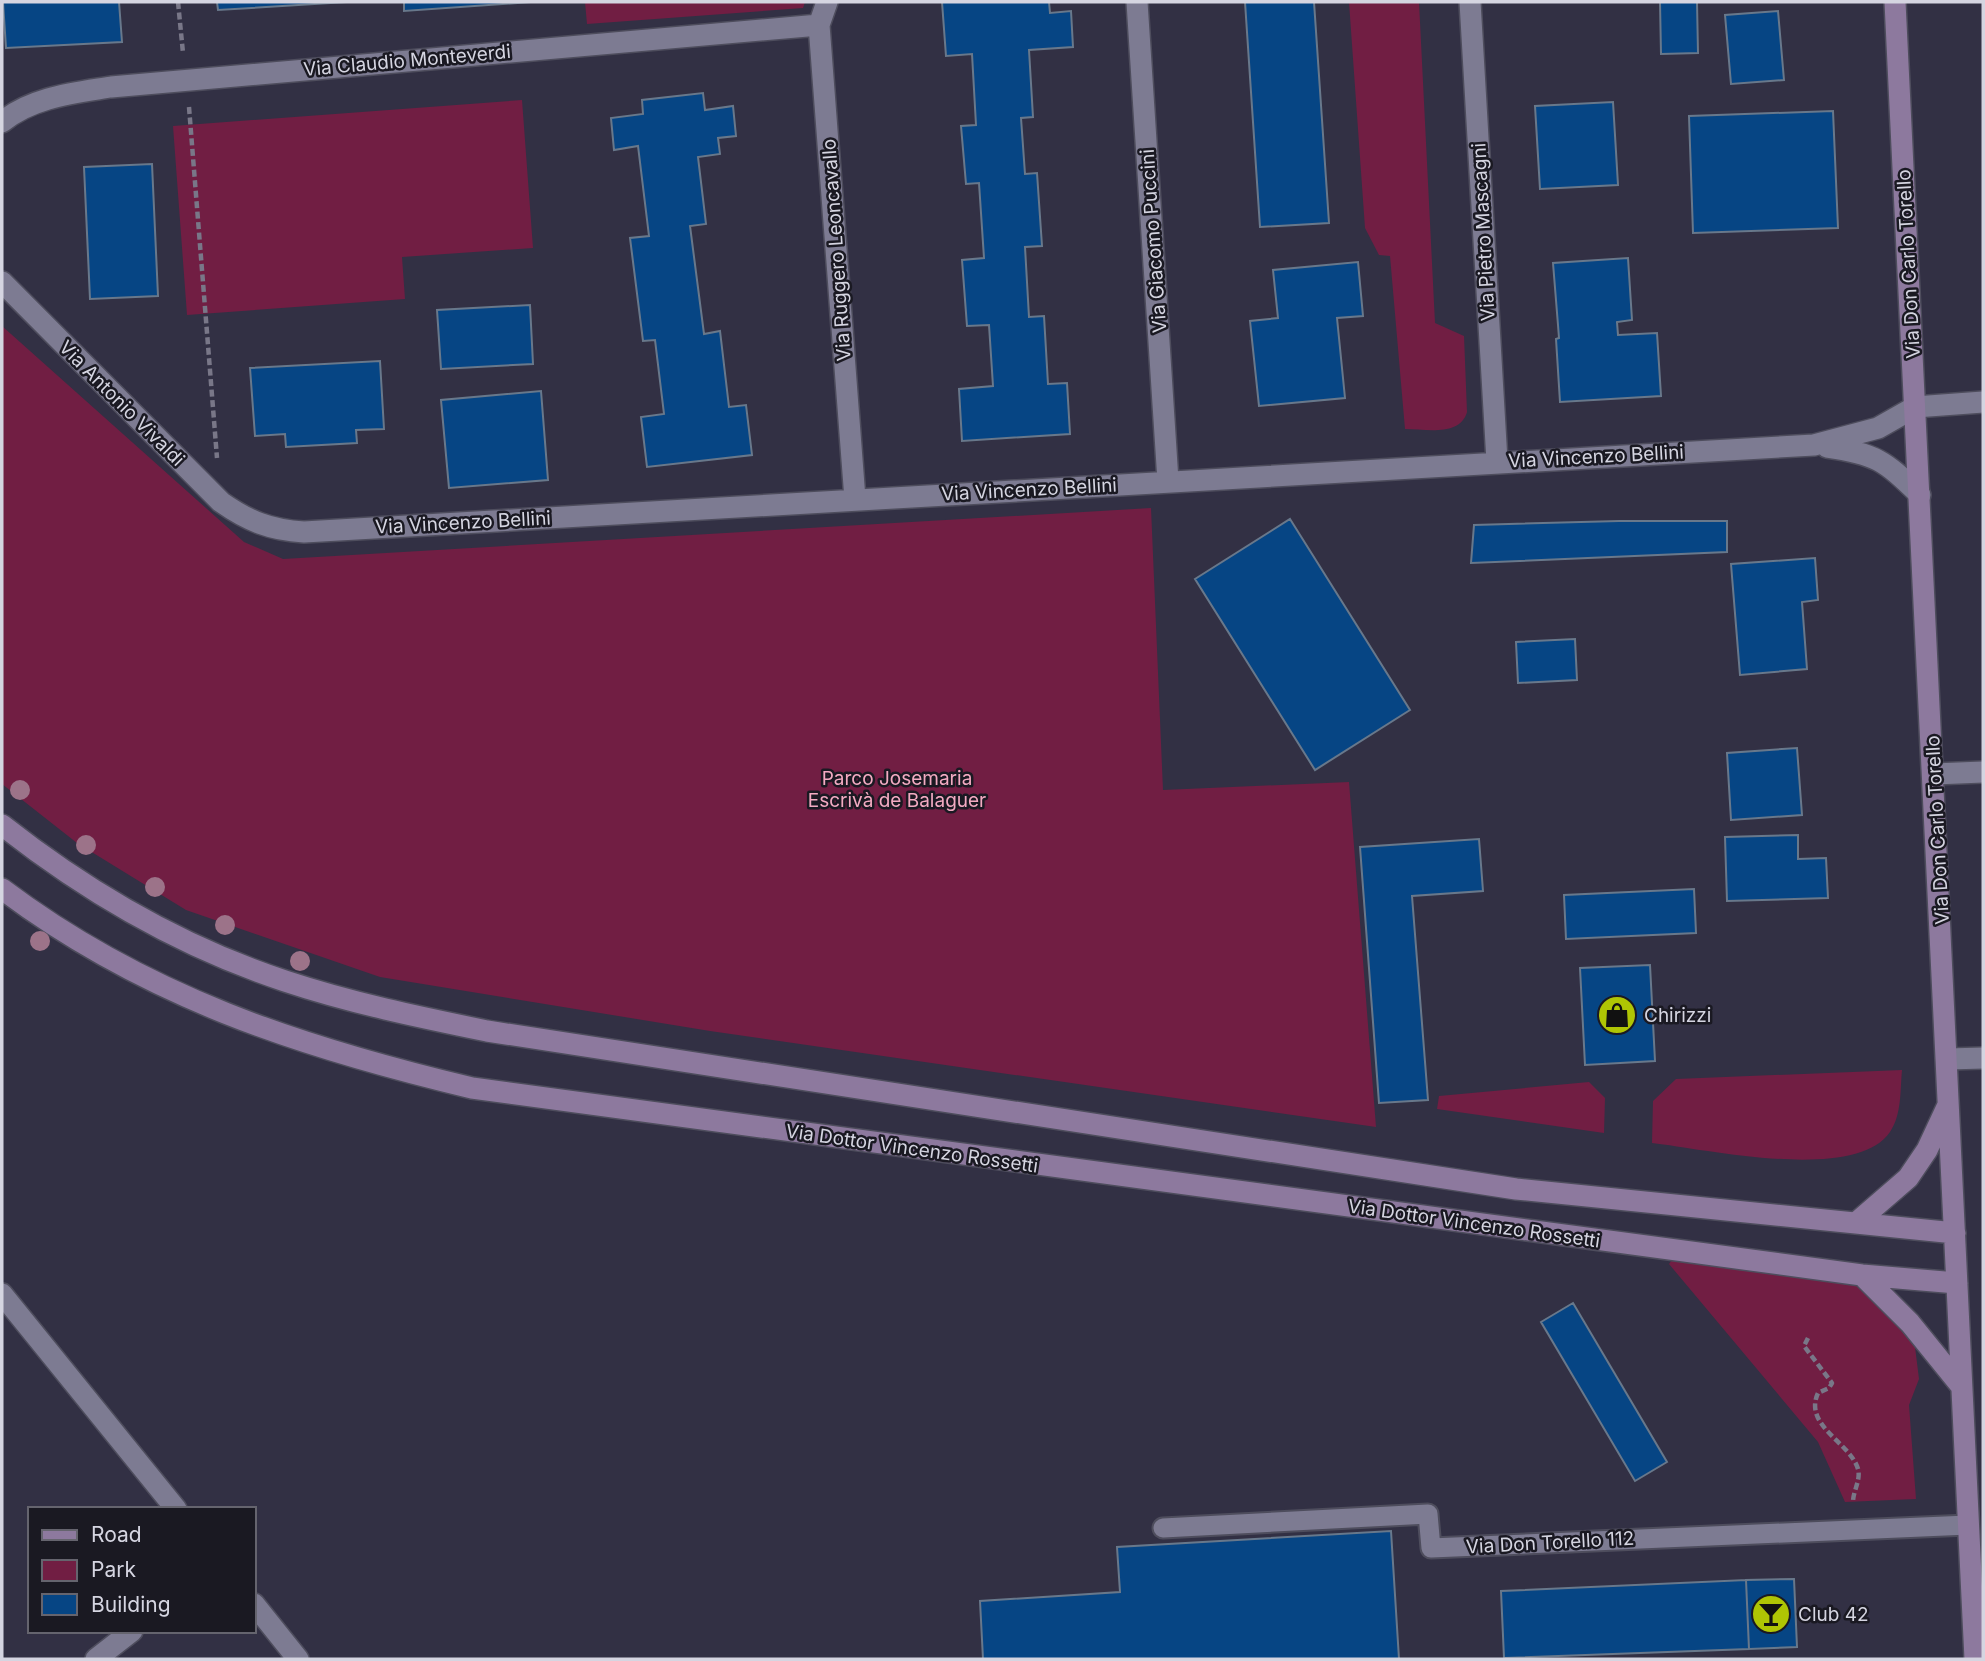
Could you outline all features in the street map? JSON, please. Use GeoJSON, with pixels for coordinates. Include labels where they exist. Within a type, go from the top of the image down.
{"type":"FeatureCollection","features":[{"type":"Feature","properties":{"kind":"street","name":"Via Ruggero Leoncavallo"},"geometry":{"type":"LineString","coordinates":[[827,2],[820,25],[855,499]]}},
{"type":"Feature","properties":{"kind":"street","name":"Via Giacomo Puccini"},"geometry":{"type":"LineString","coordinates":[[1137,2],[1168,481]]}},
{"type":"Feature","properties":{"kind":"street","name":"Via Pietro Mascagni"},"geometry":{"type":"LineString","coordinates":[[1470,2],[1497,461]]}},
{"type":"Feature","properties":{"kind":"street","name":"Via Don Carlo Torello"},"geometry":{"type":"LineString","coordinates":[[1895,2],[1948,1059],[1968,1525],[1977,1561],[1975,1659]]}},
{"type":"Feature","properties":{"kind":"street","name":"Via Claudio Monteverdi"},"geometry":{"type":"LineString","coordinates":[[2,122],[11,114],[60,95],[186,79],[820,25]]}},
{"type":"Feature","properties":{"kind":"street","name":"Via Antonio Vivaldi"},"geometry":{"type":"LineString","coordinates":[[2,282],[221,502],[247,520]]}},
{"type":"Feature","properties":{"kind":"street"},"geometry":{"type":"LineString","coordinates":[[1915,407],[1983,402]]}},
{"type":"Feature","properties":{"kind":"street","name":"Via Vincenzo Bellini"},"geometry":{"type":"LineString","coordinates":[[1814,445],[1878,428],[1915,407]]}},
{"type":"Feature","properties":{"kind":"street","name":"Via Vincenzo Bellini"},"geometry":{"type":"LineString","coordinates":[[247,520],[275,530],[304,531],[1814,445],[1866,453],[1889,465],[1920,495]]}},
{"type":"Feature","properties":{"kind":"street"},"geometry":{"type":"LineString","coordinates":[[1934,774],[1983,772]]}},
{"type":"Feature","properties":{"kind":"street","name":"Via Dottor Vincenzo Rossetti"},"geometry":{"type":"LineString","coordinates":[[2,825],[94,891],[190,943],[283,981],[400,1013],[487,1031],[1516,1189],[1955,1233]]}},
{"type":"Feature","properties":{"kind":"street","name":"Via Dottor Vincenzo Rossetti"},"geometry":{"type":"LineString","coordinates":[[2,888],[92,950],[203,1005],[291,1038],[387,1068],[471,1088],[1862,1275],[1957,1283]]}},
{"type":"Feature","properties":{"kind":"street"},"geometry":{"type":"LineString","coordinates":[[1948,1059],[1983,1058]]}},
{"type":"Feature","properties":{"kind":"street"},"geometry":{"type":"LineString","coordinates":[[1856,1223],[1908,1178],[1927,1150],[1950,1101]]}},
{"type":"Feature","properties":{"kind":"street"},"geometry":{"type":"LineString","coordinates":[[1862,1275],[1902,1314],[1961,1386]]}},
{"type":"Feature","properties":{"kind":"street"},"geometry":{"type":"LineString","coordinates":[[2,1294],[174,1507]]}},
{"type":"Feature","properties":{"kind":"street"},"geometry":{"type":"LineString","coordinates":[[256,1606],[298,1659]]}},
{"type":"Feature","properties":{"kind":"street"},"geometry":{"type":"LineString","coordinates":[[96,1659],[128,1633]]}},
{"type":"Feature","properties":{"kind":"lane","name":"Via Don Torello 112"},"geometry":{"type":"LineString","coordinates":[[1163,1528],[1428,1514],[1431,1548],[1855,1527],[1968,1525]]}},
{"type":"Feature","properties":{"kind":"path"},"geometry":{"type":"LineString","coordinates":[[178,2],[221,502]]}},
{"type":"Feature","properties":{"kind":"path"},"geometry":{"type":"LineString","coordinates":[[1808,1338],[1804,1346],[1807,1353],[1832,1383],[1829,1388],[1818,1393],[1815,1400],[1820,1423],[1850,1454],[1859,1472],[1853,1498],[1855,1527]]}},
{"type":"Feature","properties":{"kind":"green space"},"geometry":{"type":"Polygon","coordinates":[[[585,2],[805,2],[803,8],[587,24],[585,2]]]}},
{"type":"Feature","properties":{"kind":"green space"},"geometry":{"type":"Polygon","coordinates":[[[1349,2],[1419,2],[1435,323],[1464,336],[1467,412],[1463,420],[1450,428],[1405,429],[1390,256],[1379,255],[1365,228],[1349,2]]]}},
{"type":"Feature","properties":{"kind":"green space"},"geometry":{"type":"Polygon","coordinates":[[[522,100],[533,248],[402,257],[405,299],[187,315],[173,126],[522,100]]]}},
{"type":"Feature","properties":{"kind":"green space","name":"Parco Josemaria Escrivà de Balaguer"},"geometry":{"type":"Polygon","coordinates":[[[2,326],[244,542],[283,559],[1151,508],[1163,790],[1349,782],[1376,1127],[710,1031],[380,977],[186,910],[77,843],[2,784],[2,326]]]}},
{"type":"Feature","properties":{"kind":"green space"},"geometry":{"type":"Polygon","coordinates":[[[1902,1070],[1899,1110],[1890,1132],[1872,1147],[1846,1156],[1778,1159],[1652,1143],[1653,1101],[1676,1079],[1902,1070]]]}},
{"type":"Feature","properties":{"kind":"green space"},"geometry":{"type":"Polygon","coordinates":[[[1589,1082],[1605,1098],[1604,1133],[1437,1109],[1439,1096],[1589,1082]]]}},
{"type":"Feature","properties":{"kind":"green space"},"geometry":{"type":"Polygon","coordinates":[[[1676,1254],[1861,1278],[1900,1319],[1915,1347],[1919,1379],[1909,1405],[1916,1499],[1845,1502],[1818,1442],[1669,1264],[1676,1254]]]}},
{"type":"Feature","properties":{"kind":"building"},"geometry":{"type":"Polygon","coordinates":[[[3,2],[119,2],[122,42],[6,48],[3,2]]]}},
{"type":"Feature","properties":{"kind":"building"},"geometry":{"type":"Polygon","coordinates":[[[217,2],[347,2],[218,10],[217,2]]]}},
{"type":"Feature","properties":{"kind":"building"},"geometry":{"type":"Polygon","coordinates":[[[404,2],[531,2],[404,11],[404,2]]]}},
{"type":"Feature","properties":{"kind":"building"},"geometry":{"type":"Polygon","coordinates":[[[942,2],[1049,2],[1050,13],[1071,11],[1073,47],[1029,50],[1033,117],[1021,118],[1025,174],[1037,173],[1042,246],[1025,247],[1029,317],[1044,316],[1048,384],[1067,383],[1070,434],[962,441],[959,389],[993,386],[989,325],[967,326],[962,260],[984,258],[979,183],[966,184],[961,126],[976,125],[972,54],[946,56],[942,2]]]}},
{"type":"Feature","properties":{"kind":"building"},"geometry":{"type":"Polygon","coordinates":[[[1245,2],[1314,2],[1329,223],[1260,227],[1245,2]]]}},
{"type":"Feature","properties":{"kind":"building"},"geometry":{"type":"Polygon","coordinates":[[[1660,2],[1697,2],[1698,53],[1661,54],[1660,2]]]}},
{"type":"Feature","properties":{"kind":"building"},"geometry":{"type":"Polygon","coordinates":[[[1778,11],[1784,80],[1731,84],[1725,15],[1778,11]]]}},
{"type":"Feature","properties":{"kind":"building"},"geometry":{"type":"Polygon","coordinates":[[[703,93],[705,110],[733,106],[736,136],[718,138],[720,154],[698,157],[706,224],[690,226],[704,334],[720,331],[729,407],[746,405],[752,455],[647,467],[641,417],[664,414],[655,340],[643,341],[630,238],[649,236],[638,146],[614,150],[611,118],[643,114],[642,100],[703,93]]]}},
{"type":"Feature","properties":{"kind":"building"},"geometry":{"type":"Polygon","coordinates":[[[1613,102],[1618,185],[1540,189],[1535,106],[1613,102]]]}},
{"type":"Feature","properties":{"kind":"building"},"geometry":{"type":"Polygon","coordinates":[[[1833,111],[1838,228],[1693,233],[1689,116],[1833,111]]]}},
{"type":"Feature","properties":{"kind":"building"},"geometry":{"type":"Polygon","coordinates":[[[152,164],[158,296],[90,299],[84,167],[152,164]]]}},
{"type":"Feature","properties":{"kind":"building"},"geometry":{"type":"Polygon","coordinates":[[[1628,258],[1632,320],[1617,322],[1618,335],[1657,333],[1661,396],[1560,402],[1556,339],[1559,338],[1553,263],[1628,258]]]}},
{"type":"Feature","properties":{"kind":"building"},"geometry":{"type":"Polygon","coordinates":[[[1358,262],[1363,316],[1337,318],[1345,398],[1259,406],[1250,321],[1278,318],[1273,270],[1358,262]]]}},
{"type":"Feature","properties":{"kind":"building"},"geometry":{"type":"Polygon","coordinates":[[[530,305],[533,364],[441,369],[437,310],[530,305]]]}},
{"type":"Feature","properties":{"kind":"building"},"geometry":{"type":"Polygon","coordinates":[[[380,361],[384,429],[356,430],[357,443],[286,447],[285,434],[255,436],[250,368],[380,361]]]}},
{"type":"Feature","properties":{"kind":"building"},"geometry":{"type":"Polygon","coordinates":[[[541,391],[548,480],[449,488],[441,400],[541,391]]]}},
{"type":"Feature","properties":{"kind":"building"},"geometry":{"type":"Polygon","coordinates":[[[1290,519],[1410,710],[1315,770],[1195,579],[1290,519]]]}},
{"type":"Feature","properties":{"kind":"building"},"geometry":{"type":"Polygon","coordinates":[[[1727,521],[1727,552],[1471,563],[1474,525],[1727,521]]]}},
{"type":"Feature","properties":{"kind":"building"},"geometry":{"type":"Polygon","coordinates":[[[1815,558],[1818,600],[1802,602],[1807,669],[1740,675],[1731,564],[1815,558]]]}},
{"type":"Feature","properties":{"kind":"building"},"geometry":{"type":"Polygon","coordinates":[[[1575,639],[1577,680],[1518,683],[1516,642],[1575,639]]]}},
{"type":"Feature","properties":{"kind":"building"},"geometry":{"type":"Polygon","coordinates":[[[1797,748],[1802,815],[1731,820],[1727,753],[1797,748]]]}},
{"type":"Feature","properties":{"kind":"building"},"geometry":{"type":"Polygon","coordinates":[[[1798,835],[1798,859],[1826,858],[1828,898],[1727,901],[1725,837],[1798,835]]]}},
{"type":"Feature","properties":{"kind":"building"},"geometry":{"type":"Polygon","coordinates":[[[1479,839],[1483,891],[1412,896],[1428,1100],[1379,1103],[1360,847],[1479,839]]]}},
{"type":"Feature","properties":{"kind":"building"},"geometry":{"type":"Polygon","coordinates":[[[1694,889],[1696,933],[1566,939],[1564,895],[1694,889]]]}},
{"type":"Feature","properties":{"kind":"building","name":"Chirizzi"},"geometry":{"type":"Polygon","coordinates":[[[1650,965],[1655,1061],[1585,1065],[1580,968],[1650,965]]]}},
{"type":"Feature","properties":{"kind":"building"},"geometry":{"type":"Polygon","coordinates":[[[1573,1303],[1667,1462],[1635,1481],[1541,1322],[1573,1303]]]}},
{"type":"Feature","properties":{"kind":"building"},"geometry":{"type":"Polygon","coordinates":[[[1391,1531],[1399,1659],[983,1659],[980,1601],[1120,1592],[1117,1547],[1391,1531]]]}},
{"type":"Feature","properties":{"kind":"building","name":"Club 42"},"geometry":{"type":"Polygon","coordinates":[[[1794,1579],[1797,1647],[1749,1649],[1746,1580],[1794,1579]]]}},
{"type":"Feature","properties":{"kind":"building"},"geometry":{"type":"Polygon","coordinates":[[[1746,1580],[1749,1649],[1504,1658],[1501,1591],[1746,1580]]]}},
{"type":"Feature","properties":{"kind":"place","name":"Chirizzi"},"geometry":{"type":"Point","coordinates":[1617,1015]}},
{"type":"Feature","properties":{"kind":"place","name":"Club 42"},"geometry":{"type":"Point","coordinates":[1771,1614]}}]}
